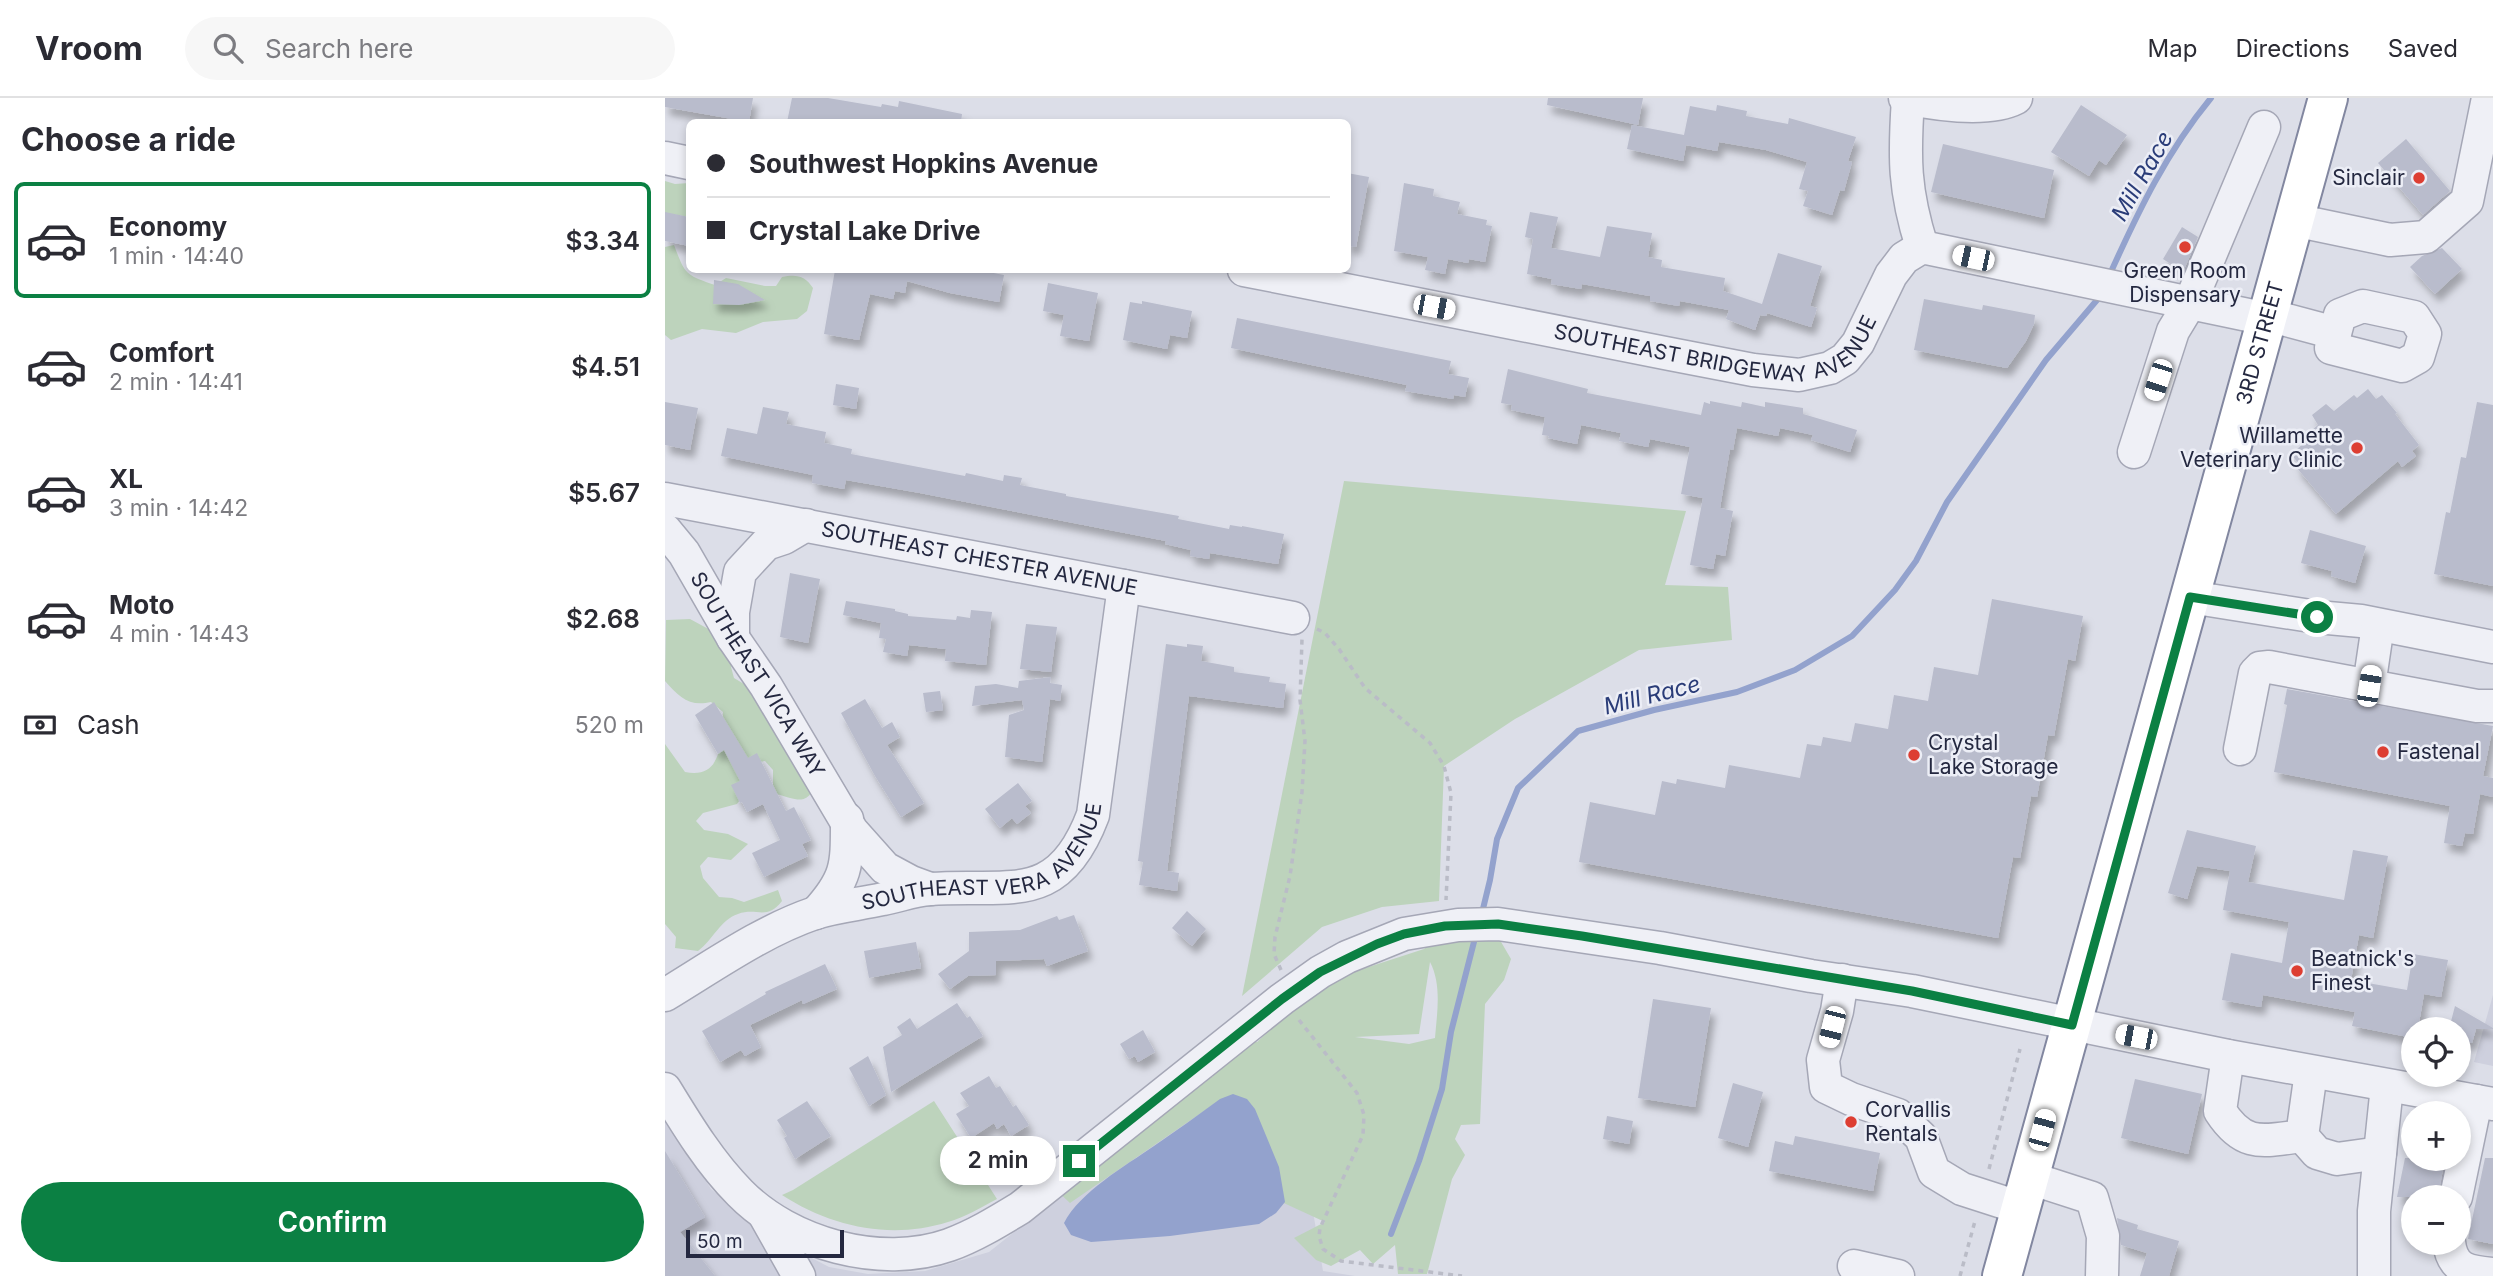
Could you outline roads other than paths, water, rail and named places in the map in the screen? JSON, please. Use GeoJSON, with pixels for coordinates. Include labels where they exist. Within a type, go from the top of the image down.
{"type":"FeatureCollection","features":[{"type":"Feature","properties":{"kind":"highway","name":"3RD STREET"},"geometry":{"type":"LineString","coordinates":[[2002,1276],[2328,98]]}},
{"type":"Feature","properties":{"kind":"street"},"geometry":{"type":"LineString","coordinates":[[2016,98],[1998,104],[1963,105],[1907,98],[1904,152],[1906,179],[1911,212],[1922,247],[2335,332]]}},
{"type":"Feature","properties":{"kind":"street"},"geometry":{"type":"LineString","coordinates":[[2294,220],[2390,240],[2426,237],[2466,201],[2489,98]]}},
{"type":"Feature","properties":{"kind":"street"},"geometry":{"type":"LineString","coordinates":[[2134,452],[2173,331],[2190,303],[2264,127]]}},
{"type":"Feature","properties":{"kind":"street"},"geometry":{"type":"LineString","coordinates":[[665,158],[686,162]]}},
{"type":"Feature","properties":{"kind":"street","name":"SOUTHEAST BRIDGEWAY AVENUE"},"geometry":{"type":"LineString","coordinates":[[1259,273],[1660,353],[1753,370],[1799,375],[1830,368],[1845,359],[1858,344],[1891,275],[1904,258],[1922,247]]}},
{"type":"Feature","properties":{"kind":"street","name":"SOUTHEAST CHESTER AVENUE"},"geometry":{"type":"LineString","coordinates":[[665,499],[1293,618]]}},
{"type":"Feature","properties":{"kind":"street"},"geometry":{"type":"LineString","coordinates":[[733,638],[733,612],[740,572],[766,544],[806,526]]}},
{"type":"Feature","properties":{"kind":"street","name":"SOUTHEAST VICA WAY"},"geometry":{"type":"LineString","coordinates":[[665,530],[684,553],[852,831],[884,868],[930,889]]}},
{"type":"Feature","properties":{"kind":"street","name":"SOUTHEAST VERA AVENUE"},"geometry":{"type":"LineString","coordinates":[[665,995],[751,943],[816,913],[930,889],[1010,889],[1051,875],[1075,852],[1085,837],[1093,815],[1124,586]]}},
{"type":"Feature","properties":{"kind":"street"},"geometry":{"type":"LineString","coordinates":[[2190,597],[2378,625],[2493,647]]}},
{"type":"Feature","properties":{"kind":"street"},"geometry":{"type":"LineString","coordinates":[[2369,686],[2378,625]]}},
{"type":"Feature","properties":{"kind":"street"},"geometry":{"type":"LineString","coordinates":[[2240,749],[2255,673],[2260,668],[2269,667],[2477,706],[2493,706]]}},
{"type":"Feature","properties":{"kind":"street","name":"SOUTHEAST VICA WAY"},"geometry":{"type":"LineString","coordinates":[[816,913],[842,879],[847,852],[846,819]]}},
{"type":"Feature","properties":{"kind":"street"},"geometry":{"type":"LineString","coordinates":[[665,1089],[719,1171],[763,1213],[803,1237],[837,1247],[873,1253],[910,1253],[947,1246],[982,1231],[1020,1208],[1288,994],[1320,972],[1352,954],[1404,934],[1451,926],[1498,924],[1660,948],[1912,991],[2228,1056],[2484,1103],[2460,1185]]}},
{"type":"Feature","properties":{"kind":"street"},"geometry":{"type":"LineString","coordinates":[[1842,980],[1837,1011],[1823,1060],[1826,1087],[1851,1099],[1898,1115],[1921,1137],[1934,1172],[1962,1189],[1982,1196],[2025,1193],[2092,1198],[2102,1236],[2102,1276]]}},
{"type":"Feature","properties":{"kind":"street"},"geometry":{"type":"LineString","coordinates":[[2228,1056],[2220,1111],[2229,1125],[2242,1136],[2266,1140],[2302,1136]]}},
{"type":"Feature","properties":{"kind":"street"},"geometry":{"type":"LineString","coordinates":[[2311,1072],[2302,1136],[2317,1153],[2337,1159],[2380,1153]]}},
{"type":"Feature","properties":{"kind":"street"},"geometry":{"type":"LineString","coordinates":[[2374,1276],[2374,1211],[2387,1086]]}},
{"type":"Feature","properties":{"kind":"street"},"geometry":{"type":"LineString","coordinates":[[763,1213],[799,1276]]}},
{"type":"Feature","properties":{"kind":"street"},"geometry":{"type":"LineString","coordinates":[[2451,1261],[2474,1272],[2493,1274]]}},
{"type":"Feature","properties":{"kind":"street"},"geometry":{"type":"LineString","coordinates":[[1854,1266],[1898,1276]]}},
{"type":"Feature","properties":{"kind":"water"},"geometry":{"type":"Polygon","coordinates":[[[1233,1094],[1247,1099],[1255,1109],[1279,1167],[1285,1202],[1276,1213],[1259,1224],[1170,1236],[1091,1242],[1071,1235],[1064,1223],[1092,1190],[1220,1099],[1233,1094]]]}},
{"type":"Feature","properties":{"kind":"waterway","name":"Mill Race"},"geometry":{"type":"LineString","coordinates":[[2110,274],[2167,161],[2211,98]]}},
{"type":"Feature","properties":{"kind":"waterway","name":"Mill Race"},"geometry":{"type":"LineString","coordinates":[[1481,917],[1497,839],[1518,788],[1578,731],[1654,710],[1737,692],[1795,670],[1852,636],[1895,590],[1916,561],[1947,502],[2046,360],[2097,300]]}},
{"type":"Feature","properties":{"kind":"waterway","name":"Mill Race"},"geometry":{"type":"LineString","coordinates":[[1391,1234],[1419,1161],[1442,1089],[1451,1032],[1476,934]]}},
{"type":"Feature","properties":{"kind":"place","name":"Sinclair"},"geometry":{"type":"Point","coordinates":[2419,178]}},
{"type":"Feature","properties":{"kind":"place","name":"Green Room Dispensary"},"geometry":{"type":"Point","coordinates":[2185,247]}},
{"type":"Feature","properties":{"kind":"place","name":"Willamette Veterinary Clinic"},"geometry":{"type":"Point","coordinates":[2357,448]}},
{"type":"Feature","properties":{"kind":"place","name":"Fastenal"},"geometry":{"type":"Point","coordinates":[2383,752]}},
{"type":"Feature","properties":{"kind":"place","name":"Crystal Lake Storage"},"geometry":{"type":"Point","coordinates":[1914,755]}},
{"type":"Feature","properties":{"kind":"place","name":"Beatnick's Finest"},"geometry":{"type":"Point","coordinates":[2297,971]}},
{"type":"Feature","properties":{"kind":"place","name":"Corvallis Rentals"},"geometry":{"type":"Point","coordinates":[1851,1122]}}]}
